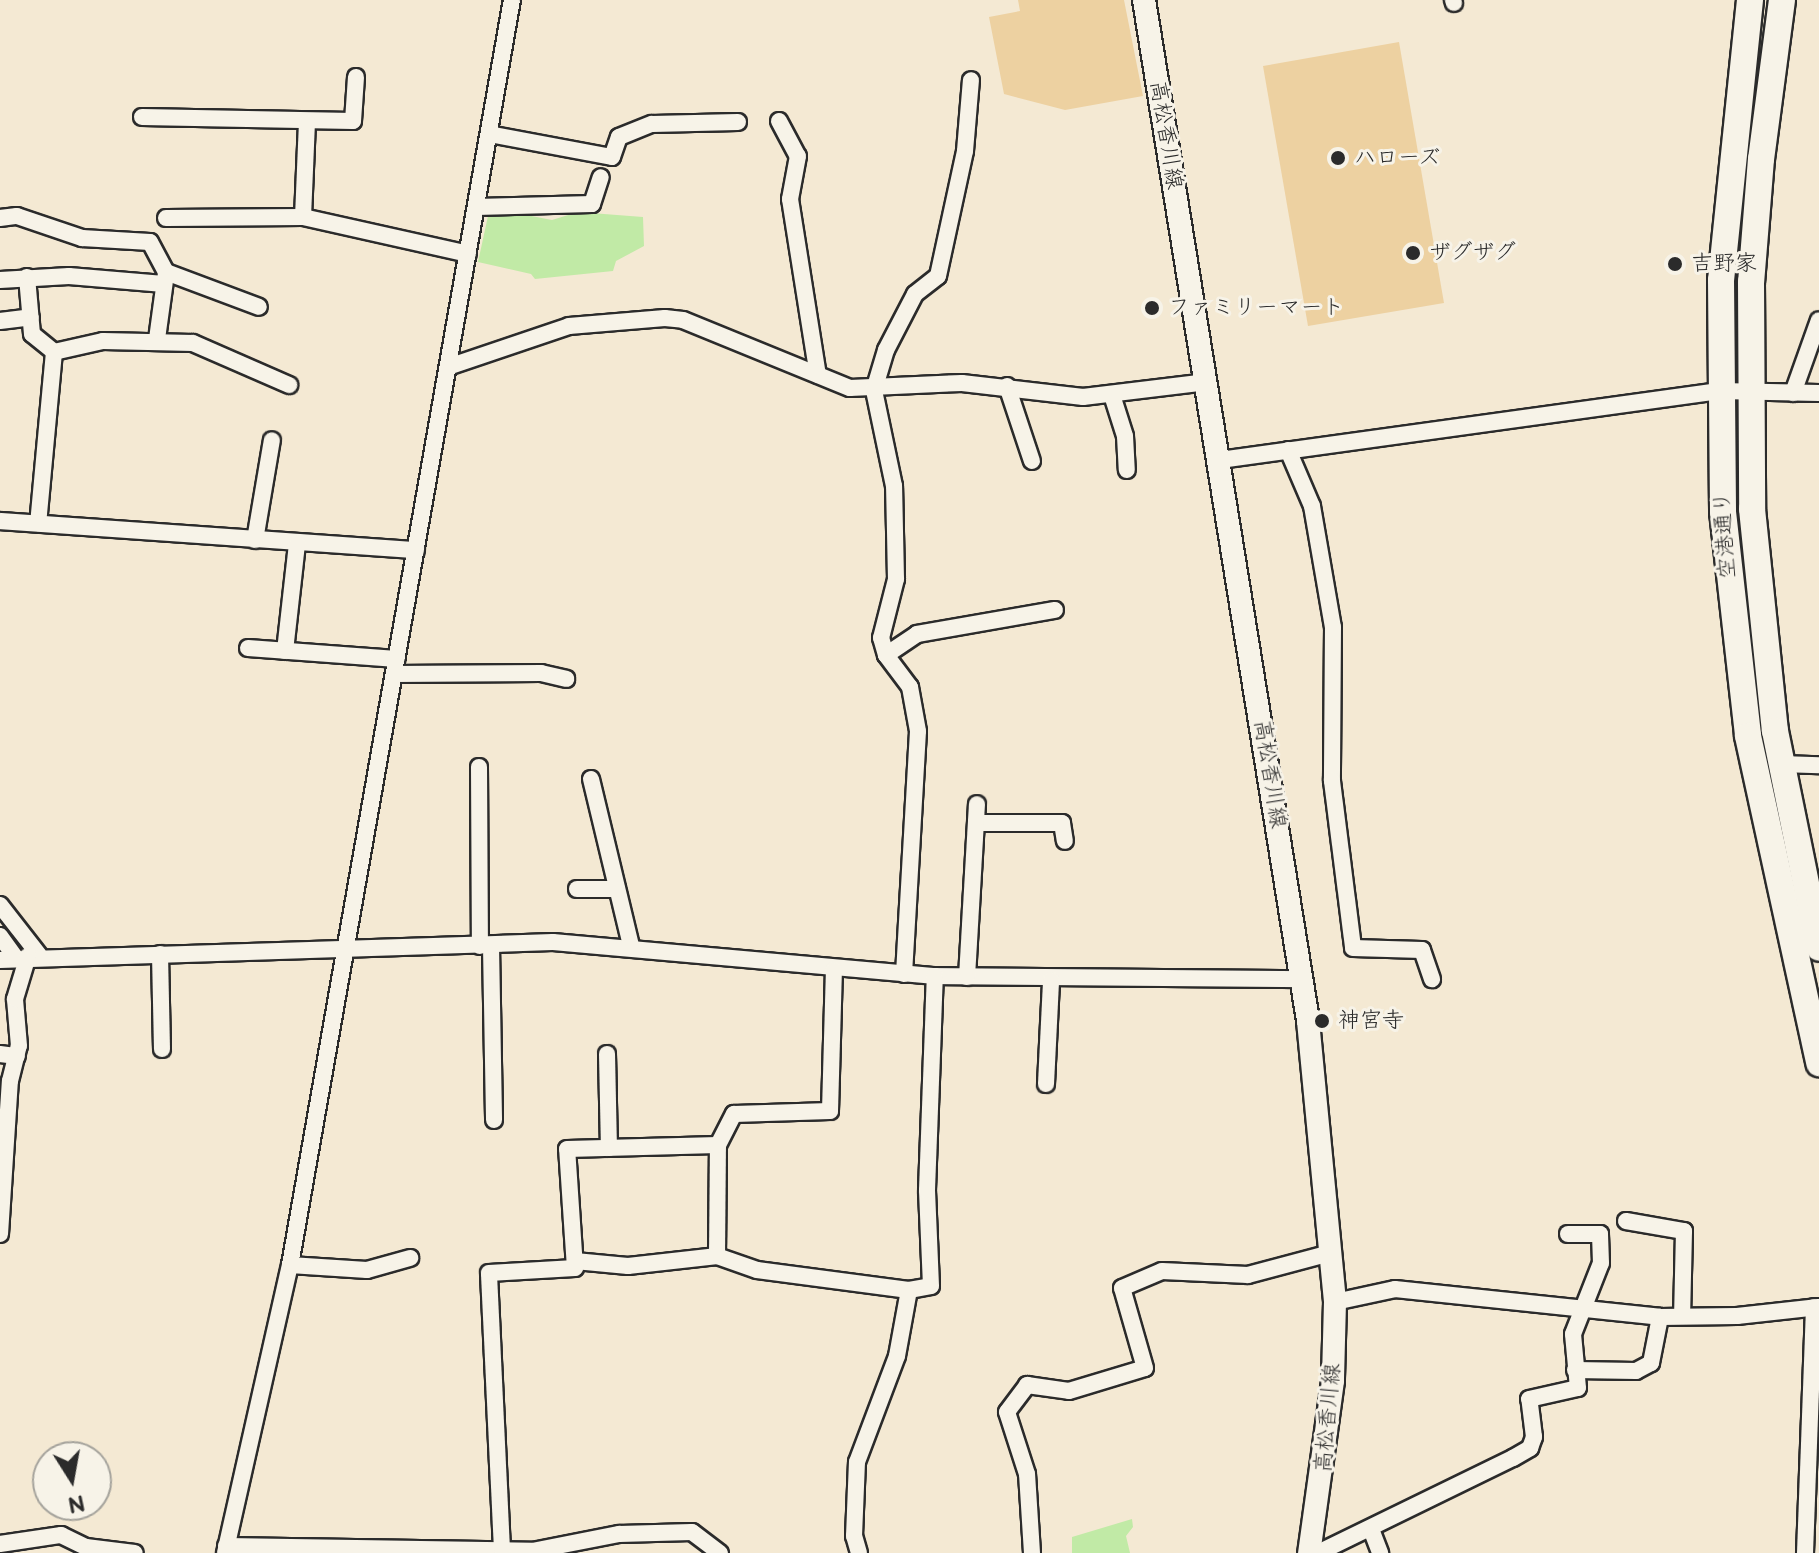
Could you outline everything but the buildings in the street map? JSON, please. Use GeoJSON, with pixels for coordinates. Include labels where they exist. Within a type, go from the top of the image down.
{"type":"FeatureCollection","features":[{"type":"Feature","properties":{"kind":"highway","name":"空港通り"},"geometry":{"type":"LineString","coordinates":[[1750,0],[1726,217],[1719,391],[1733,637],[1768,846],[1819,1063]]}},
{"type":"Feature","properties":{"kind":"highway","name":"空港通り"},"geometry":{"type":"LineString","coordinates":[[1782,0],[1761,159],[1749,394],[1762,636],[1781,764],[1819,948]]}},
{"type":"Feature","properties":{"kind":"main road","name":"高松香川線"},"geometry":{"type":"LineString","coordinates":[[1144,0],[1303,979],[1335,1302],[1333,1381],[1309,1553]]}},
{"type":"Feature","properties":{"kind":"street"},"geometry":{"type":"LineString","coordinates":[[512,0],[290,1265],[226,1549],[532,1551],[619,1534],[692,1532],[720,1553]]}},
{"type":"Feature","properties":{"kind":"street"},"geometry":{"type":"LineString","coordinates":[[142,117],[307,123],[353,121],[356,77]]}},
{"type":"Feature","properties":{"kind":"street"},"geometry":{"type":"LineString","coordinates":[[904,974],[918,731],[910,687],[886,655],[881,638],[896,579],[894,486],[874,390],[886,350],[915,294],[938,276],[965,151],[971,80]]}},
{"type":"Feature","properties":{"kind":"street"},"geometry":{"type":"LineString","coordinates":[[779,121],[798,156],[790,199],[818,375]]}},
{"type":"Feature","properties":{"kind":"street"},"geometry":{"type":"LineString","coordinates":[[489,134],[612,157],[619,137],[652,124],[738,122]]}},
{"type":"Feature","properties":{"kind":"street"},"geometry":{"type":"LineString","coordinates":[[303,217],[307,123]]}},
{"type":"Feature","properties":{"kind":"street"},"geometry":{"type":"LineString","coordinates":[[476,207],[592,204],[601,177]]}},
{"type":"Feature","properties":{"kind":"street"},"geometry":{"type":"LineString","coordinates":[[0,218],[17,216],[82,238],[150,242],[165,278],[157,339]]}},
{"type":"Feature","properties":{"kind":"street"},"geometry":{"type":"LineString","coordinates":[[166,218],[303,217],[468,254]]}},
{"type":"Feature","properties":{"kind":"street"},"geometry":{"type":"LineString","coordinates":[[27,277],[32,334],[54,352]]}},
{"type":"Feature","properties":{"kind":"street"},"geometry":{"type":"LineString","coordinates":[[0,280],[27,277],[165,278],[259,307]]}},
{"type":"Feature","properties":{"kind":"street"},"geometry":{"type":"LineString","coordinates":[[0,321],[31,317]]}},
{"type":"Feature","properties":{"kind":"street"},"geometry":{"type":"LineString","coordinates":[[448,367],[569,326],[665,318],[683,320],[850,388],[874,390],[962,383],[1083,397],[1207,382]]}},
{"type":"Feature","properties":{"kind":"street"},"geometry":{"type":"LineString","coordinates":[[1793,393],[1819,320]]}},
{"type":"Feature","properties":{"kind":"street"},"geometry":{"type":"LineString","coordinates":[[54,352],[103,341],[157,339],[193,343],[289,385]]}},
{"type":"Feature","properties":{"kind":"street"},"geometry":{"type":"LineString","coordinates":[[38,523],[54,352]]}},
{"type":"Feature","properties":{"kind":"street"},"geometry":{"type":"LineString","coordinates":[[1007,386],[1032,461]]}},
{"type":"Feature","properties":{"kind":"street"},"geometry":{"type":"LineString","coordinates":[[1220,460],[1387,441],[1531,415],[1719,391],[1819,393]]}},
{"type":"Feature","properties":{"kind":"street"},"geometry":{"type":"LineString","coordinates":[[1112,395],[1125,436],[1127,470]]}},
{"type":"Feature","properties":{"kind":"street"},"geometry":{"type":"LineString","coordinates":[[255,540],[272,440]]}},
{"type":"Feature","properties":{"kind":"street"},"geometry":{"type":"LineString","coordinates":[[1288,450],[1312,506],[1333,627],[1332,781],[1353,948],[1422,950],[1432,979]]}},
{"type":"Feature","properties":{"kind":"street"},"geometry":{"type":"LineString","coordinates":[[0,521],[416,550]]}},
{"type":"Feature","properties":{"kind":"street"},"geometry":{"type":"LineString","coordinates":[[285,651],[297,544]]}},
{"type":"Feature","properties":{"kind":"street"},"geometry":{"type":"LineString","coordinates":[[886,655],[917,634],[1055,610]]}},
{"type":"Feature","properties":{"kind":"street"},"geometry":{"type":"LineString","coordinates":[[248,648],[395,667],[541,673],[566,679]]}},
{"type":"Feature","properties":{"kind":"street"},"geometry":{"type":"LineString","coordinates":[[1781,764],[1819,765]]}},
{"type":"Feature","properties":{"kind":"street"},"geometry":{"type":"LineString","coordinates":[[479,767],[494,1120]]}},
{"type":"Feature","properties":{"kind":"street"},"geometry":{"type":"LineString","coordinates":[[591,779],[631,946]]}},
{"type":"Feature","properties":{"kind":"street"},"geometry":{"type":"LineString","coordinates":[[967,977],[977,804]]}},
{"type":"Feature","properties":{"kind":"street"},"geometry":{"type":"LineString","coordinates":[[976,823],[1062,823],[1065,841]]}},
{"type":"Feature","properties":{"kind":"street"},"geometry":{"type":"LineString","coordinates":[[577,889],[617,889]]}},
{"type":"Feature","properties":{"kind":"street"},"geometry":{"type":"LineString","coordinates":[[0,905],[21,957],[8,1055],[10,1081],[0,1234]]}},
{"type":"Feature","properties":{"kind":"street"},"geometry":{"type":"LineString","coordinates":[[0,936],[21,957],[346,952],[553,942],[631,946],[834,970],[935,976],[1051,980],[1303,979]]}},
{"type":"Feature","properties":{"kind":"street"},"geometry":{"type":"LineString","coordinates":[[160,954],[162,1049]]}},
{"type":"Feature","properties":{"kind":"street"},"geometry":{"type":"LineString","coordinates":[[717,1256],[718,1145],[734,1114],[830,1111],[834,970]]}},
{"type":"Feature","properties":{"kind":"street"},"geometry":{"type":"LineString","coordinates":[[575,1261],[628,1266],[717,1256],[757,1270],[909,1290],[931,1286],[927,1190],[935,976]]}},
{"type":"Feature","properties":{"kind":"street"},"geometry":{"type":"LineString","coordinates":[[1046,1084],[1051,980]]}},
{"type":"Feature","properties":{"kind":"street"},"geometry":{"type":"LineString","coordinates":[[607,1054],[609,1148]]}},
{"type":"Feature","properties":{"kind":"street"},"geometry":{"type":"LineString","coordinates":[[502,1550],[489,1273],[575,1268],[567,1149],[718,1145]]}},
{"type":"Feature","properties":{"kind":"street"},"geometry":{"type":"LineString","coordinates":[[1626,1221],[1684,1231],[1688,1240],[1682,1316]]}},
{"type":"Feature","properties":{"kind":"street"},"geometry":{"type":"LineString","coordinates":[[1318,1553],[1530,1448],[1534,1437],[1529,1399],[1578,1388],[1573,1334],[1601,1263],[1600,1234],[1568,1234]]}},
{"type":"Feature","properties":{"kind":"street"},"geometry":{"type":"LineString","coordinates":[[1032,1553],[1027,1474],[1007,1412],[1027,1385],[1069,1391],[1145,1368],[1122,1288],[1162,1271],[1248,1275],[1330,1253]]}},
{"type":"Feature","properties":{"kind":"street"},"geometry":{"type":"LineString","coordinates":[[290,1265],[367,1270],[410,1258]]}},
{"type":"Feature","properties":{"kind":"street"},"geometry":{"type":"LineString","coordinates":[[1335,1302],[1395,1289],[1544,1301],[1584,1311],[1660,1317],[1737,1316],[1816,1307],[1805,1553]]}},
{"type":"Feature","properties":{"kind":"street"},"geometry":{"type":"LineString","coordinates":[[859,1553],[854,1536],[857,1462],[897,1356],[909,1290]]}},
{"type":"Feature","properties":{"kind":"street"},"geometry":{"type":"LineString","coordinates":[[1575,1370],[1636,1371],[1651,1363],[1660,1317]]}},
{"type":"Feature","properties":{"kind":"street"},"geometry":{"type":"LineString","coordinates":[[1371,1529],[1380,1553]]}},
{"type":"Feature","properties":{"kind":"street"},"geometry":{"type":"LineString","coordinates":[[0,1544],[61,1535],[86,1547],[135,1553]]}},
{"type":"Feature","properties":{"kind":"green space"},"geometry":{"type":"Polygon","coordinates":[[[578,212],[643,217],[644,246],[616,261],[613,271],[535,279],[531,274],[478,262],[488,216],[516,213],[552,220],[578,212]]]}},
{"type":"Feature","properties":{"kind":"green space"},"geometry":{"type":"Polygon","coordinates":[[[1132,1519],[1133,1527],[1126,1536],[1130,1553],[1072,1553],[1072,1537],[1132,1519]]]}},
{"type":"Feature","properties":{"kind":"place","name":"ハローズ"},"geometry":{"type":"Point","coordinates":[1338,158]}},
{"type":"Feature","properties":{"kind":"place","name":"ザグザグ"},"geometry":{"type":"Point","coordinates":[1413,253]}},
{"type":"Feature","properties":{"kind":"place","name":"吉野家"},"geometry":{"type":"Point","coordinates":[1675,264]}},
{"type":"Feature","properties":{"kind":"place","name":"ファミリーマート"},"geometry":{"type":"Point","coordinates":[1152,308]}},
{"type":"Feature","properties":{"kind":"place","name":"神宮寺"},"geometry":{"type":"Point","coordinates":[1322,1021]}}]}
